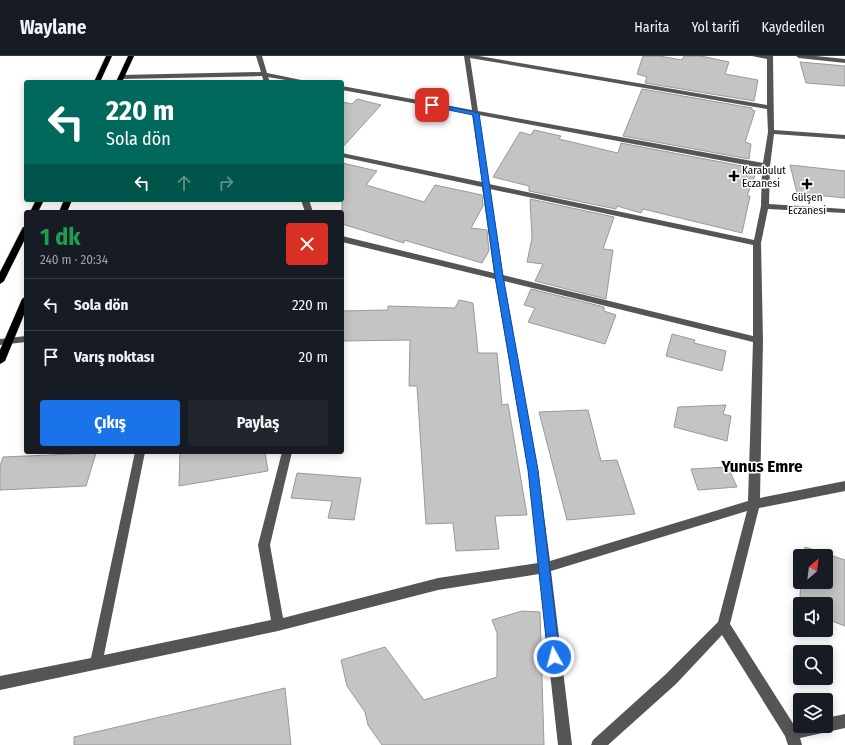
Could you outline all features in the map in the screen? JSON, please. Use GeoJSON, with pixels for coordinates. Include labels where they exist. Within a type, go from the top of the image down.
{"type":"FeatureCollection","features":[{"type":"Feature","properties":{"kind":"main road"},"geometry":{"type":"LineString","coordinates":[[98,80],[109,56]]}},
{"type":"Feature","properties":{"kind":"main road"},"geometry":{"type":"LineString","coordinates":[[120,80],[131,56]]}},
{"type":"Feature","properties":{"kind":"main road"},"geometry":{"type":"LineString","coordinates":[[0,281],[24,233]]}},
{"type":"Feature","properties":{"kind":"main road"},"geometry":{"type":"LineString","coordinates":[[0,361],[4,342],[24,303]]}},
{"type":"Feature","properties":{"kind":"street"},"geometry":{"type":"LineString","coordinates":[[259,56],[266,80]]}},
{"type":"Feature","properties":{"kind":"street"},"geometry":{"type":"LineString","coordinates":[[565,745],[533,470],[499,276],[468,56],[770,107]]}},
{"type":"Feature","properties":{"kind":"street"},"geometry":{"type":"LineString","coordinates":[[598,745],[671,679],[723,626],[754,504],[758,340],[757,243],[766,206],[766,166],[771,132],[770,57],[755,56]]}},
{"type":"Feature","properties":{"kind":"street"},"geometry":{"type":"LineString","coordinates":[[799,56],[845,61]]}},
{"type":"Feature","properties":{"kind":"street"},"geometry":{"type":"LineString","coordinates":[[120,80],[265,74],[297,80]]}},
{"type":"Feature","properties":{"kind":"street"},"geometry":{"type":"LineString","coordinates":[[344,88],[766,166]]}},
{"type":"Feature","properties":{"kind":"street"},"geometry":{"type":"LineString","coordinates":[[771,132],[845,137]]}},
{"type":"Feature","properties":{"kind":"street"},"geometry":{"type":"LineString","coordinates":[[344,155],[757,243]]}},
{"type":"Feature","properties":{"kind":"street"},"geometry":{"type":"LineString","coordinates":[[766,206],[845,211]]}},
{"type":"Feature","properties":{"kind":"street"},"geometry":{"type":"LineString","coordinates":[[344,239],[758,340]]}},
{"type":"Feature","properties":{"kind":"street"},"geometry":{"type":"LineString","coordinates":[[4,342],[24,339]]}},
{"type":"Feature","properties":{"kind":"street"},"geometry":{"type":"LineString","coordinates":[[96,664],[140,454]]}},
{"type":"Feature","properties":{"kind":"street"},"geometry":{"type":"LineString","coordinates":[[278,625],[264,545],[287,454]]}},
{"type":"Feature","properties":{"kind":"street"},"geometry":{"type":"LineString","coordinates":[[0,684],[278,625],[438,584],[544,568],[754,504],[845,486]]}},
{"type":"Feature","properties":{"kind":"street"},"geometry":{"type":"LineString","coordinates":[[723,626],[793,739],[807,733]]}},
{"type":"Feature","properties":{"kind":"street"},"geometry":{"type":"LineString","coordinates":[[833,724],[845,721]]}},
{"type":"Feature","properties":{"kind":"building"},"geometry":{"type":"Polygon","coordinates":[[[643,56],[659,56],[682,60],[684,56],[701,56],[729,62],[725,74],[758,80],[754,101],[645,83],[647,77],[637,74],[643,56]]]}},
{"type":"Feature","properties":{"kind":"building"},"geometry":{"type":"Polygon","coordinates":[[[800,62],[845,66],[845,86],[806,83],[800,62]]]}},
{"type":"Feature","properties":{"kind":"building"},"geometry":{"type":"Polygon","coordinates":[[[642,89],[752,108],[752,110],[755,111],[745,142],[751,144],[749,159],[623,136],[642,89]]]}},
{"type":"Feature","properties":{"kind":"building"},"geometry":{"type":"Polygon","coordinates":[[[357,99],[381,105],[344,146],[344,102],[352,104],[357,99]]]}},
{"type":"Feature","properties":{"kind":"building"},"geometry":{"type":"Polygon","coordinates":[[[534,130],[561,136],[559,139],[618,153],[621,143],[747,167],[746,173],[755,175],[747,196],[750,196],[742,233],[643,209],[641,213],[617,206],[616,209],[529,191],[529,186],[493,177],[520,132],[531,135],[534,130]]]}},
{"type":"Feature","properties":{"kind":"building"},"geometry":{"type":"Polygon","coordinates":[[[344,163],[377,171],[366,185],[424,202],[435,185],[482,195],[483,206],[471,228],[487,230],[489,251],[482,263],[404,240],[404,243],[344,225],[344,210],[342,210],[342,202],[344,202],[344,163]]]}},
{"type":"Feature","properties":{"kind":"building"},"geometry":{"type":"Polygon","coordinates":[[[790,165],[845,171],[845,198],[797,193],[790,165]]]}},
{"type":"Feature","properties":{"kind":"building"},"geometry":{"type":"Polygon","coordinates":[[[530,199],[614,217],[603,249],[613,250],[606,299],[535,281],[543,264],[527,262],[532,238],[530,199]]]}},
{"type":"Feature","properties":{"kind":"building"},"geometry":{"type":"Polygon","coordinates":[[[531,289],[604,307],[604,311],[616,315],[605,344],[528,322],[535,308],[524,305],[531,289]]]}},
{"type":"Feature","properties":{"kind":"building"},"geometry":{"type":"Polygon","coordinates":[[[459,300],[473,303],[478,353],[497,353],[502,405],[508,404],[527,515],[495,516],[499,549],[456,551],[453,523],[426,524],[417,386],[409,386],[410,340],[344,341],[344,311],[388,310],[388,306],[455,308],[459,300]]]}},
{"type":"Feature","properties":{"kind":"building"},"geometry":{"type":"Polygon","coordinates":[[[672,334],[695,340],[694,343],[726,351],[722,371],[666,356],[672,334]]]}},
{"type":"Feature","properties":{"kind":"building"},"geometry":{"type":"Polygon","coordinates":[[[726,405],[723,414],[731,416],[727,441],[674,427],[678,407],[726,405]]]}},
{"type":"Feature","properties":{"kind":"building"},"geometry":{"type":"Polygon","coordinates":[[[588,410],[601,461],[617,460],[635,514],[567,520],[539,412],[588,410]]]}},
{"type":"Feature","properties":{"kind":"building"},"geometry":{"type":"Polygon","coordinates":[[[96,454],[86,486],[0,490],[0,466],[3,457],[96,454]]]}},
{"type":"Feature","properties":{"kind":"building"},"geometry":{"type":"Polygon","coordinates":[[[180,454],[265,454],[268,471],[179,486],[180,454]]]}},
{"type":"Feature","properties":{"kind":"building"},"geometry":{"type":"Polygon","coordinates":[[[728,467],[737,487],[698,490],[691,469],[728,467]]]}},
{"type":"Feature","properties":{"kind":"building"},"geometry":{"type":"Polygon","coordinates":[[[297,473],[361,478],[354,520],[328,518],[332,501],[291,498],[297,473]]]}},
{"type":"Feature","properties":{"kind":"building"},"geometry":{"type":"Polygon","coordinates":[[[833,556],[845,560],[845,626],[833,622],[833,597],[800,597],[800,589],[833,589],[833,556]]]}},
{"type":"Feature","properties":{"kind":"building"},"geometry":{"type":"Polygon","coordinates":[[[522,611],[540,612],[544,745],[382,745],[368,725],[365,712],[347,686],[341,660],[385,647],[424,700],[497,677],[497,633],[492,620],[522,611]]]}},
{"type":"Feature","properties":{"kind":"building"},"geometry":{"type":"Polygon","coordinates":[[[285,688],[291,745],[74,745],[74,737],[285,688]]]}},
{"type":"Feature","properties":{"kind":"place","name":"Karabulut Eczanesi"},"geometry":{"type":"Point","coordinates":[734,176]}},
{"type":"Feature","properties":{"kind":"place","name":"Gülşen Eczanesi"},"geometry":{"type":"Point","coordinates":[807,184]}},
{"type":"Feature","properties":{"kind":"district","name":"Yunus Emre"},"geometry":{"type":"Point","coordinates":[762,466]}},
{"type":"Feature","properties":{"kind":"route"},"geometry":{"type":"LineString","coordinates":[[432,105],[476,113],[499,276],[533,470],[554,657]]}}]}
